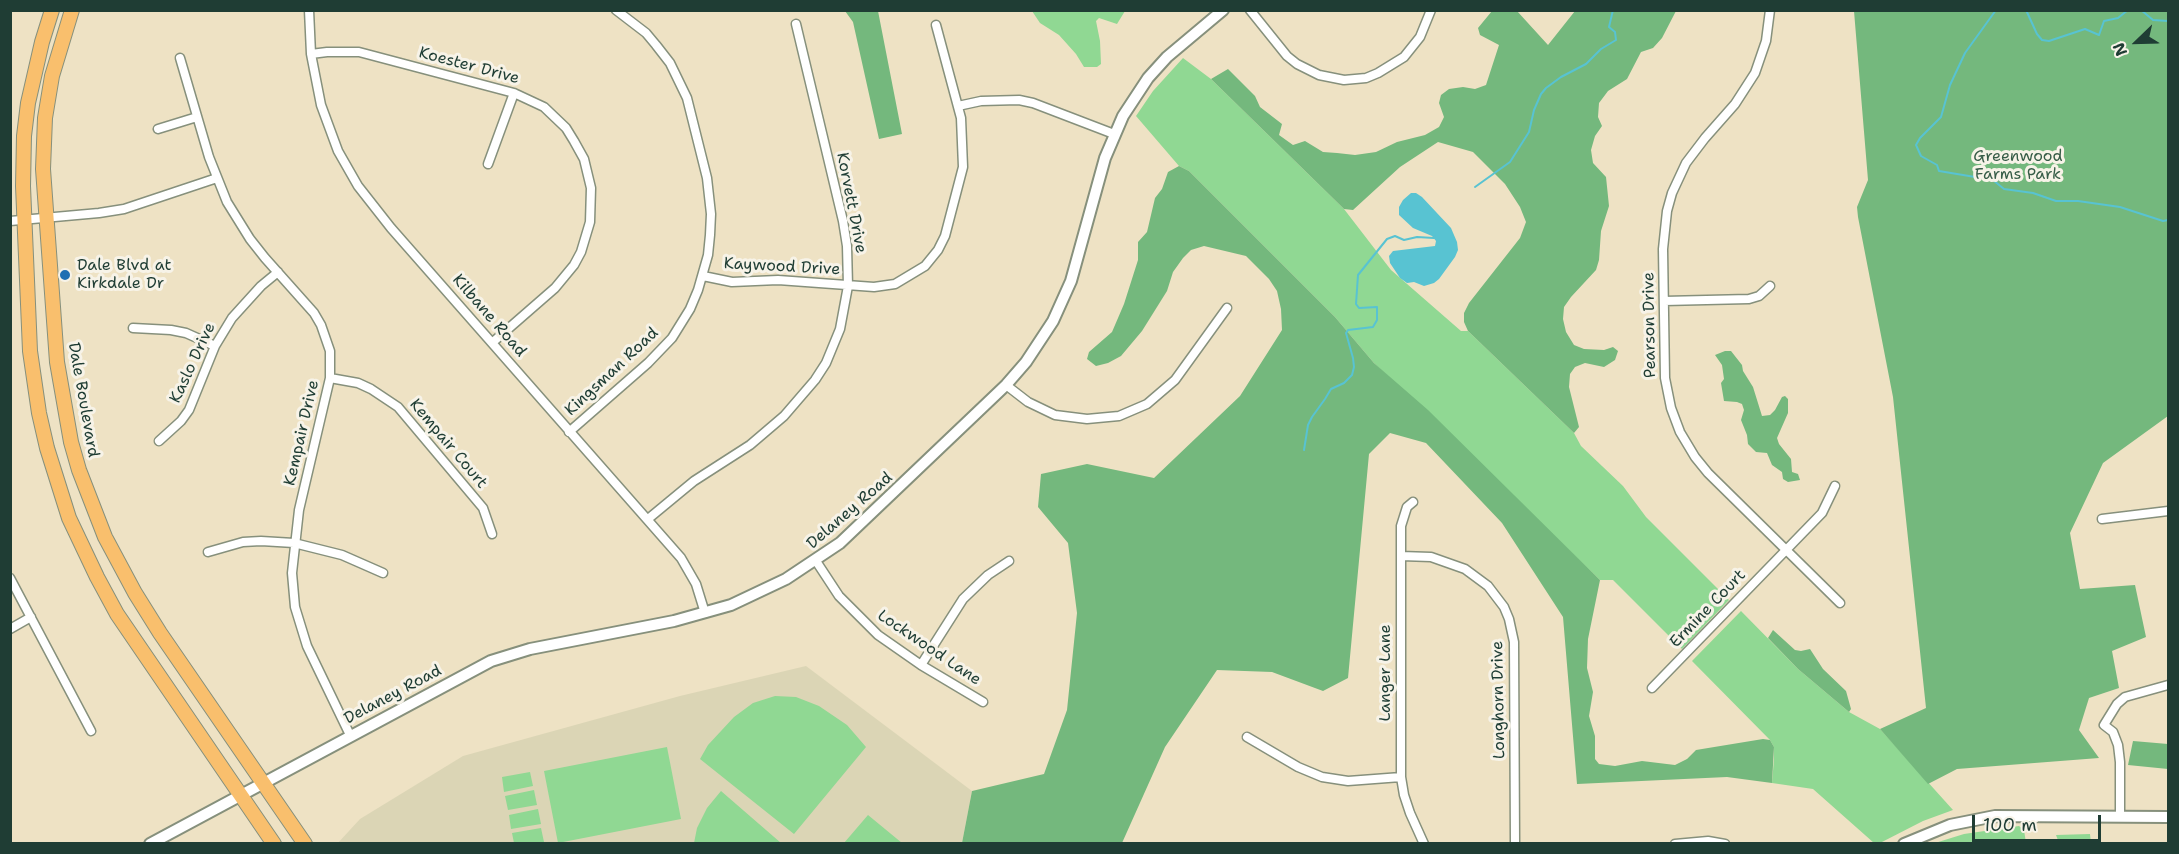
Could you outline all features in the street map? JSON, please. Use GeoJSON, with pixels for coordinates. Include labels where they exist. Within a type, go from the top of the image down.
{"type":"FeatureCollection","features":[{"type":"Feature","properties":{"kind":"main road"},"geometry":{"type":"LineString","coordinates":[[52,10],[28,103],[17,221],[34,386],[46,448],[69,518],[117,614],[274,843]]}},
{"type":"Feature","properties":{"kind":"main road","name":"Dale Boulevard"},"geometry":{"type":"LineString","coordinates":[[72,10],[56,58],[45,118],[43,161],[51,292],[63,398],[76,460],[108,544],[135,593],[160,633],[305,843]]}},
{"type":"Feature","properties":{"kind":"street","name":"Kilbane Road"},"geometry":{"type":"LineString","coordinates":[[309,10],[315,81],[328,128],[358,186],[391,228],[648,519],[689,570],[701,595],[705,613]]}},
{"type":"Feature","properties":{"kind":"street","name":"Kingsman Road"},"geometry":{"type":"LineString","coordinates":[[569,432],[648,363],[672,338],[690,309],[703,276],[710,235],[710,194],[687,98],[670,63],[656,45],[646,33],[616,10]]}},
{"type":"Feature","properties":{"kind":"street","name":"Delaney Road"},"geometry":{"type":"LineString","coordinates":[[150,843],[470,671],[501,658],[549,644],[674,621],[705,613],[757,594],[816,561],[861,526],[1006,385],[1040,342],[1064,299],[1105,158],[1114,134],[1134,97],[1153,72],[1177,48],[1223,10]]}},
{"type":"Feature","properties":{"kind":"street"},"geometry":{"type":"LineString","coordinates":[[1250,10],[1287,56],[1297,64],[1319,75],[1344,80],[1366,78],[1404,57],[1420,37],[1431,10]]}},
{"type":"Feature","properties":{"kind":"street","name":"Pearson Drive"},"geometry":{"type":"LineString","coordinates":[[1770,10],[1762,55],[1747,87],[1725,117],[1698,145],[1686,163],[1672,193],[1664,232],[1665,378],[1671,408],[1680,432],[1695,457],[1785,551],[1840,603]]}},
{"type":"Feature","properties":{"kind":"street","name":"Korvett Drive"},"geometry":{"type":"LineString","coordinates":[[648,519],[694,481],[750,446],[800,399],[820,371],[834,345],[845,309],[848,286],[847,246],[843,221],[796,24]]}},
{"type":"Feature","properties":{"kind":"street","name":"Kaywood Drive"},"geometry":{"type":"LineString","coordinates":[[703,276],[732,282],[778,280],[874,287],[895,284],[917,273],[939,250],[952,215],[963,167],[963,139],[958,106],[936,25]]}},
{"type":"Feature","properties":{"kind":"street","name":"Koester Drive"},"geometry":{"type":"LineString","coordinates":[[311,54],[359,52],[473,81],[514,93],[544,107],[566,128],[584,159],[589,173],[592,205],[584,244],[570,271],[555,288],[493,342]]}},
{"type":"Feature","properties":{"kind":"street","name":"Kempair Drive"},"geometry":{"type":"LineString","coordinates":[[180,58],[217,178],[241,226],[309,307],[321,325],[330,351],[330,378],[299,510],[294,543],[292,586],[300,627],[315,665],[350,735]]}},
{"type":"Feature","properties":{"kind":"street"},"geometry":{"type":"LineString","coordinates":[[488,164],[514,93]]}},
{"type":"Feature","properties":{"kind":"street"},"geometry":{"type":"LineString","coordinates":[[958,106],[981,101],[1019,100],[1033,103],[1114,134]]}},
{"type":"Feature","properties":{"kind":"street"},"geometry":{"type":"LineString","coordinates":[[159,129],[197,117]]}},
{"type":"Feature","properties":{"kind":"street"},"geometry":{"type":"LineString","coordinates":[[17,221],[124,209],[217,178]]}},
{"type":"Feature","properties":{"kind":"street","name":"Kaslo Drive"},"geometry":{"type":"LineString","coordinates":[[159,441],[181,421],[189,410],[215,346],[232,318],[278,272]]}},
{"type":"Feature","properties":{"kind":"street"},"geometry":{"type":"LineString","coordinates":[[1664,301],[1749,299],[1760,296],[1770,286]]}},
{"type":"Feature","properties":{"kind":"street"},"geometry":{"type":"LineString","coordinates":[[1006,385],[1028,402],[1055,415],[1087,419],[1119,416],[1146,404],[1175,380],[1227,308]]}},
{"type":"Feature","properties":{"kind":"street"},"geometry":{"type":"LineString","coordinates":[[133,328],[163,329],[186,333],[215,346]]}},
{"type":"Feature","properties":{"kind":"street","name":"Kempair Court"},"geometry":{"type":"LineString","coordinates":[[330,378],[358,383],[398,407],[483,508],[492,534]]}},
{"type":"Feature","properties":{"kind":"street","name":"Ermine Court"},"geometry":{"type":"LineString","coordinates":[[1653,688],[1822,513],[1835,486]]}},
{"type":"Feature","properties":{"kind":"street","name":"Langer Lane"},"geometry":{"type":"LineString","coordinates":[[1413,502],[1407,507],[1401,526],[1401,777],[1410,813],[1424,843]]}},
{"type":"Feature","properties":{"kind":"street"},"geometry":{"type":"LineString","coordinates":[[2102,519],[2169,512]]}},
{"type":"Feature","properties":{"kind":"street"},"geometry":{"type":"LineString","coordinates":[[208,552],[243,542],[294,543],[342,555],[383,573]]}},
{"type":"Feature","properties":{"kind":"street","name":"Longhorn Drive"},"geometry":{"type":"LineString","coordinates":[[1401,556],[1431,557],[1465,569],[1488,586],[1504,607],[1509,619],[1514,642],[1515,843]]}},
{"type":"Feature","properties":{"kind":"street","name":"Lockwood Lane"},"geometry":{"type":"LineString","coordinates":[[816,561],[839,596],[878,635],[921,665],[983,702]]}},
{"type":"Feature","properties":{"kind":"street"},"geometry":{"type":"LineString","coordinates":[[921,665],[963,598],[988,575],[1009,561]]}},
{"type":"Feature","properties":{"kind":"street"},"geometry":{"type":"LineString","coordinates":[[10,578],[91,731]]}},
{"type":"Feature","properties":{"kind":"street"},"geometry":{"type":"LineString","coordinates":[[10,628],[31,617]]}},
{"type":"Feature","properties":{"kind":"street"},"geometry":{"type":"LineString","coordinates":[[2120,816],[2118,745],[2113,732],[2104,725],[2117,704],[2125,697],[2169,685]]}},
{"type":"Feature","properties":{"kind":"street"},"geometry":{"type":"LineString","coordinates":[[1246,737],[1298,767],[1322,777],[1348,781],[1401,777]]}},
{"type":"Feature","properties":{"kind":"street"},"geometry":{"type":"LineString","coordinates":[[1904,843],[1937,829],[1995,816],[2169,817]]}},
{"type":"Feature","properties":{"kind":"street"},"geometry":{"type":"LineString","coordinates":[[1675,843],[1708,841],[1725,843]]}},
{"type":"Feature","properties":{"kind":"shaded area"},"geometry":{"type":"Polygon","coordinates":[[[806,666],[972,791],[962,843],[337,844],[360,819],[463,756],[680,696],[806,666]]]}},
{"type":"Feature","properties":{"kind":"green space"},"geometry":{"type":"Polygon","coordinates":[[[845,11],[878,11],[902,134],[879,139],[853,22],[845,11]]]}},
{"type":"Feature","properties":{"kind":"green space"},"geometry":{"type":"Polygon","coordinates":[[[1032,11],[1125,11],[1117,24],[1099,18],[1096,21],[1101,64],[1097,67],[1084,67],[1059,35],[1040,23],[1032,11]]]}},
{"type":"Feature","properties":{"kind":"green space"},"geometry":{"type":"Polygon","coordinates":[[[1492,11],[1517,11],[1548,45],[1575,11],[1676,11],[1662,38],[1653,48],[1641,52],[1627,79],[1608,91],[1599,103],[1598,117],[1602,126],[1595,136],[1591,150],[1593,163],[1606,177],[1609,206],[1601,231],[1596,270],[1564,307],[1563,319],[1566,332],[1574,345],[1584,349],[1604,350],[1613,347],[1618,351],[1615,360],[1604,367],[1585,363],[1575,367],[1570,374],[1569,387],[1579,427],[1574,433],[1468,331],[1464,322],[1464,313],[1469,303],[1520,238],[1526,222],[1520,207],[1505,184],[1473,152],[1438,142],[1400,167],[1353,210],[1344,209],[1211,79],[1228,69],[1255,96],[1260,107],[1282,124],[1279,135],[1293,145],[1305,141],[1323,152],[1355,155],[1376,152],[1397,142],[1425,135],[1439,127],[1444,117],[1439,103],[1441,95],[1449,89],[1463,87],[1475,89],[1486,85],[1499,45],[1480,35],[1478,28],[1492,11]]]}},
{"type":"Feature","properties":{"kind":"green space","name":"Greenwood Farms Park"},"geometry":{"type":"Polygon","coordinates":[[[1854,11],[2168,11],[2168,416],[2103,463],[2070,533],[2080,589],[2135,585],[2146,637],[2112,651],[2119,688],[2089,698],[2079,730],[2099,758],[1957,769],[1928,784],[1880,729],[1926,708],[1893,397],[1858,217],[1857,207],[1868,180],[1854,11]]]}},
{"type":"Feature","properties":{"kind":"green space"},"geometry":{"type":"Polygon","coordinates":[[[1183,58],[1211,79],[1344,209],[1391,270],[1461,331],[1468,331],[1574,433],[1581,446],[1623,486],[1646,517],[1729,600],[1682,649],[1613,580],[1600,580],[1374,363],[1335,317],[1189,171],[1179,166],[1136,116],[1153,91],[1183,58]]]}},
{"type":"Feature","properties":{"kind":"green space"},"geometry":{"type":"Polygon","coordinates":[[[1179,166],[1189,171],[1335,317],[1374,363],[1428,410],[1600,580],[1588,639],[1587,668],[1593,692],[1589,716],[1595,736],[1595,759],[1599,764],[1615,766],[1642,761],[1675,765],[1687,759],[1696,750],[1763,739],[1770,740],[1774,747],[1772,783],[1727,777],[1577,784],[1563,617],[1502,523],[1426,443],[1390,433],[1369,454],[1348,678],[1323,691],[1272,672],[1217,670],[1165,747],[1122,843],[962,843],[972,791],[1044,774],[1067,710],[1077,613],[1068,543],[1038,507],[1041,474],[1087,464],[1154,478],[1240,396],[1282,330],[1277,291],[1269,279],[1246,256],[1204,246],[1191,250],[1183,258],[1173,272],[1167,291],[1142,331],[1121,356],[1096,366],[1087,359],[1089,352],[1112,332],[1124,304],[1138,260],[1138,242],[1147,232],[1155,198],[1162,189],[1168,172],[1179,166]]]}},
{"type":"Feature","properties":{"kind":"green space"},"geometry":{"type":"Polygon","coordinates":[[[1731,351],[1742,365],[1753,387],[1762,416],[1770,415],[1782,397],[1785,396],[1788,399],[1788,413],[1777,438],[1791,459],[1792,472],[1798,474],[1800,480],[1788,482],[1783,479],[1782,472],[1772,465],[1767,453],[1756,452],[1748,444],[1741,420],[1744,410],[1742,404],[1724,401],[1721,383],[1724,379],[1722,365],[1715,355],[1731,351]]]}},
{"type":"Feature","properties":{"kind":"green space"},"geometry":{"type":"Polygon","coordinates":[[[1741,611],[1798,669],[1849,712],[1880,729],[1953,810],[1923,821],[1880,843],[1874,843],[1813,789],[1772,783],[1774,747],[1770,740],[1692,661],[1741,611]]]}},
{"type":"Feature","properties":{"kind":"green space"},"geometry":{"type":"Polygon","coordinates":[[[1773,630],[1795,650],[1810,649],[1823,669],[1846,691],[1851,709],[1849,712],[1798,669],[1768,638],[1773,630]]]}},
{"type":"Feature","properties":{"kind":"green space"},"geometry":{"type":"Polygon","coordinates":[[[775,696],[796,697],[819,706],[847,725],[866,747],[794,834],[700,759],[708,745],[734,717],[753,703],[775,696]]]}},
{"type":"Feature","properties":{"kind":"green space"},"geometry":{"type":"Polygon","coordinates":[[[2133,741],[2168,744],[2168,769],[2128,765],[2133,741]]]}},
{"type":"Feature","properties":{"kind":"green space"},"geometry":{"type":"Polygon","coordinates":[[[667,747],[681,819],[558,843],[544,771],[667,747]]]}},
{"type":"Feature","properties":{"kind":"green space"},"geometry":{"type":"Polygon","coordinates":[[[530,772],[533,786],[504,792],[502,777],[530,772]]]}},
{"type":"Feature","properties":{"kind":"green space"},"geometry":{"type":"Polygon","coordinates":[[[534,790],[537,805],[508,810],[505,796],[534,790]]]}},
{"type":"Feature","properties":{"kind":"green space"},"geometry":{"type":"Polygon","coordinates":[[[721,791],[781,843],[694,843],[697,828],[707,808],[721,791]]]}},
{"type":"Feature","properties":{"kind":"green space"},"geometry":{"type":"Polygon","coordinates":[[[538,809],[541,824],[511,829],[509,815],[538,809]]]}},
{"type":"Feature","properties":{"kind":"green space"},"geometry":{"type":"Polygon","coordinates":[[[868,815],[902,843],[844,843],[868,815]]]}},
{"type":"Feature","properties":{"kind":"green space"},"geometry":{"type":"Polygon","coordinates":[[[2019,826],[2024,830],[2026,843],[1935,843],[1964,834],[2019,826]]]}},
{"type":"Feature","properties":{"kind":"green space"},"geometry":{"type":"Polygon","coordinates":[[[541,828],[544,842],[514,843],[512,833],[541,828]]]}},
{"type":"Feature","properties":{"kind":"green space"},"geometry":{"type":"Polygon","coordinates":[[[2090,834],[2091,843],[2059,843],[2056,835],[2090,834]]]}},
{"type":"Feature","properties":{"kind":"water"},"geometry":{"type":"Polygon","coordinates":[[[1411,193],[1422,197],[1451,228],[1457,242],[1458,250],[1455,257],[1439,279],[1424,286],[1414,282],[1407,283],[1400,278],[1390,263],[1389,256],[1393,251],[1435,246],[1436,241],[1432,236],[1413,228],[1399,215],[1399,207],[1411,193]]]}},
{"type":"Feature","properties":{"kind":"waterway"},"geometry":{"type":"LineString","coordinates":[[1475,187],[1510,162],[1529,132],[1534,110],[1546,88],[1586,64],[1601,49],[1616,40],[1615,32],[1609,27],[1613,10]]}},
{"type":"Feature","properties":{"kind":"waterway"},"geometry":{"type":"LineString","coordinates":[[1996,10],[1965,53],[1950,85],[1941,117],[1916,145],[1921,156],[1937,165],[1939,171],[1993,180],[2004,189],[2033,193],[2056,201],[2078,201],[2120,207],[2163,221],[2168,220]]}},
{"type":"Feature","properties":{"kind":"waterway"},"geometry":{"type":"LineString","coordinates":[[2026,10],[2037,34],[2042,40],[2049,41],[2085,29],[2099,35],[2104,21],[2118,18],[2128,10]]}},
{"type":"Feature","properties":{"kind":"waterway"},"geometry":{"type":"LineString","coordinates":[[2141,10],[2153,20],[2168,21]]}},
{"type":"Feature","properties":{"kind":"waterway"},"geometry":{"type":"LineString","coordinates":[[1304,450],[1308,425],[1312,417],[1331,389],[1344,383],[1352,375],[1353,358],[1346,333],[1348,330],[1373,327],[1377,320],[1377,307],[1359,308],[1356,304],[1358,275],[1387,239],[1395,236],[1404,240],[1417,237],[1434,238],[1435,236]]}},
{"type":"Feature","properties":{"kind":"place","name":"Dale Blvd at Kirkdale Dr"},"geometry":{"type":"Point","coordinates":[65,275]}}]}
